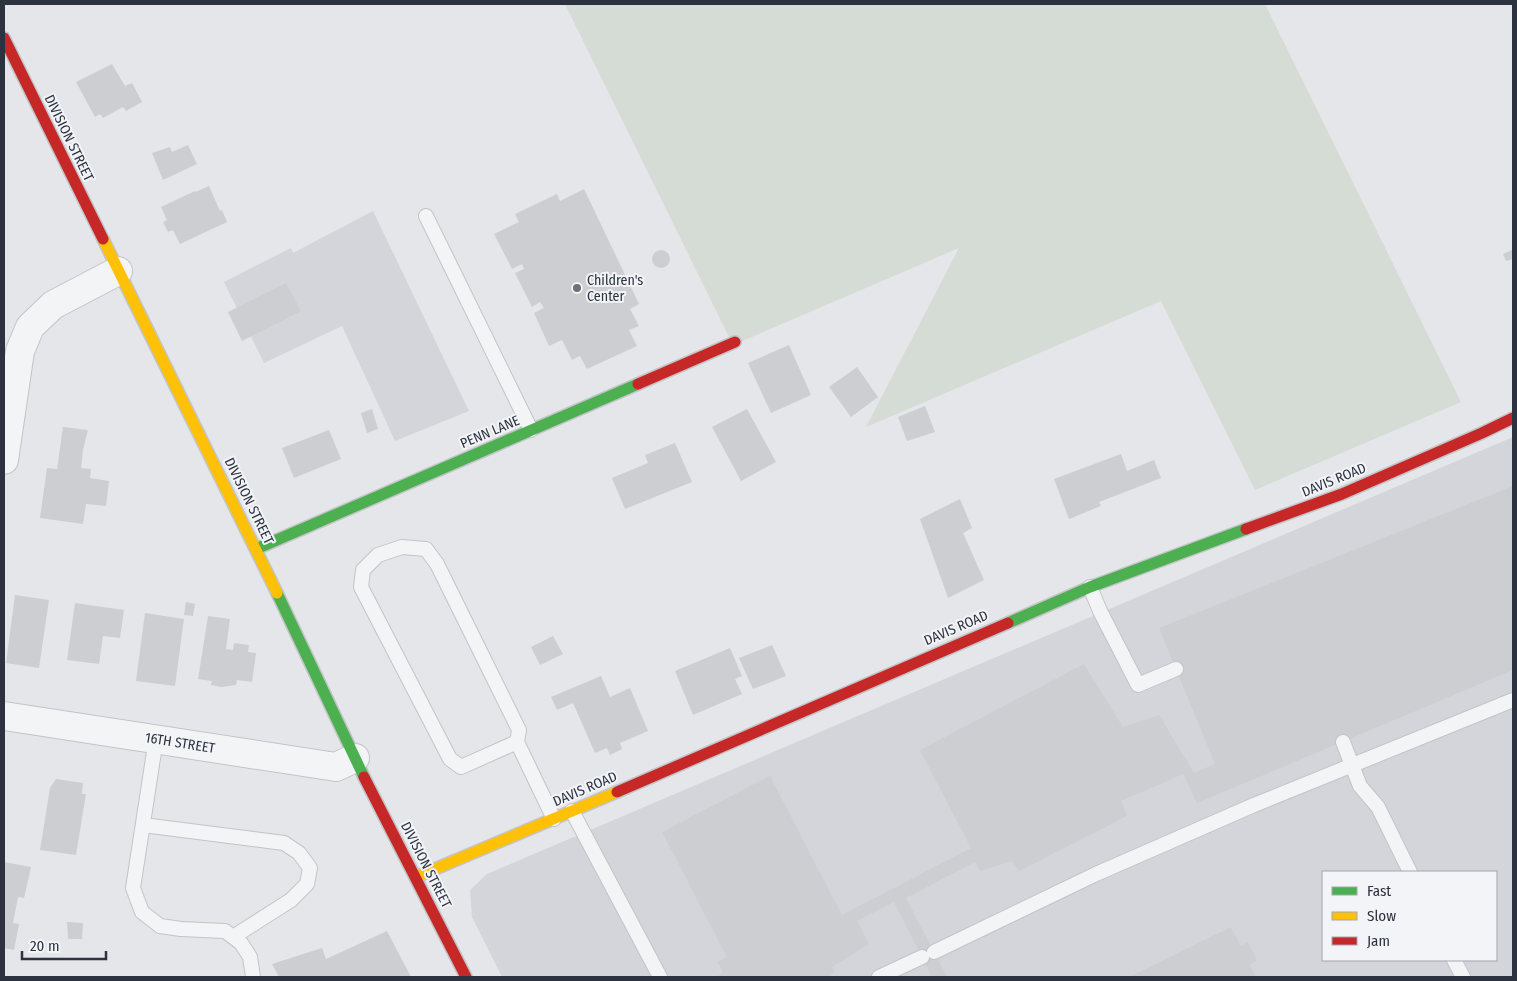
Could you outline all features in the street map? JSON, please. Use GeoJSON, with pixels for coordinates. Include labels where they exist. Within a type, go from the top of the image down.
{"type":"FeatureCollection","features":[{"type":"Feature","properties":{"kind":"street","name":"DIVISION STREET"},"geometry":{"type":"LineString","coordinates":[[4,38],[256,549],[355,758],[466,977]]}},
{"type":"Feature","properties":{"kind":"street"},"geometry":{"type":"LineString","coordinates":[[4,460],[20,352],[30,326],[53,305],[118,271]]}},
{"type":"Feature","properties":{"kind":"street","name":"PENN LANE"},"geometry":{"type":"LineString","coordinates":[[256,549],[735,342]]}},
{"type":"Feature","properties":{"kind":"street","name":"DAVIS ROAD"},"geometry":{"type":"LineString","coordinates":[[416,877],[1090,587],[1342,494],[1513,418]]}},
{"type":"Feature","properties":{"kind":"street","name":"16TH STREET"},"geometry":{"type":"LineString","coordinates":[[4,716],[336,767],[355,758]]}},
{"type":"Feature","properties":{"kind":"lane"},"geometry":{"type":"LineString","coordinates":[[426,216],[531,430]]}},
{"type":"Feature","properties":{"kind":"lane"},"geometry":{"type":"LineString","coordinates":[[517,742],[461,767],[450,759],[361,587],[363,570],[378,555],[402,547],[426,549],[437,564],[519,730],[517,742],[554,819]]}},
{"type":"Feature","properties":{"kind":"lane"},"geometry":{"type":"LineString","coordinates":[[1090,587],[1100,612],[1138,685],[1176,669]]}},
{"type":"Feature","properties":{"kind":"lane"},"geometry":{"type":"LineString","coordinates":[[880,977],[1096,874],[1254,805],[1513,700]]}},
{"type":"Feature","properties":{"kind":"lane"},"geometry":{"type":"LineString","coordinates":[[156,740],[133,888],[142,912],[160,926],[225,931],[241,943],[250,957],[253,977]]}},
{"type":"Feature","properties":{"kind":"lane"},"geometry":{"type":"LineString","coordinates":[[1343,742],[1360,786],[1378,807],[1410,871]]}},
{"type":"Feature","properties":{"kind":"lane"},"geometry":{"type":"LineString","coordinates":[[572,811],[660,977]]}},
{"type":"Feature","properties":{"kind":"lane"},"geometry":{"type":"LineString","coordinates":[[143,826],[284,843],[299,853],[310,868],[308,884],[292,900],[233,937]]}},
{"type":"Feature","properties":{"kind":"lane"},"geometry":{"type":"LineString","coordinates":[[1454,961],[1462,977]]}},
{"type":"Feature","properties":{"kind":"shaded area"},"geometry":{"type":"Polygon","coordinates":[[[565,4],[1265,4],[1461,402],[1255,490],[1161,301],[866,427],[959,248],[733,345],[565,4]]]}},
{"type":"Feature","properties":{"kind":"shaded area"},"geometry":{"type":"Polygon","coordinates":[[[373,211],[469,411],[395,441],[342,326],[264,363],[224,282],[291,248],[293,253],[373,211]]]}},
{"type":"Feature","properties":{"kind":"shaded area"},"geometry":{"type":"Polygon","coordinates":[[[1513,437],[1513,977],[502,977],[472,917],[470,890],[487,874],[1513,437]]]}},
{"type":"Feature","properties":{"kind":"building"},"geometry":{"type":"Polygon","coordinates":[[[112,64],[125,86],[132,83],[142,102],[126,111],[123,107],[103,118],[100,114],[95,117],[76,82],[112,64]]]}},
{"type":"Feature","properties":{"kind":"building"},"geometry":{"type":"Polygon","coordinates":[[[188,145],[197,164],[163,180],[152,153],[170,147],[172,152],[188,145]]]}},
{"type":"Feature","properties":{"kind":"building"},"geometry":{"type":"Polygon","coordinates":[[[209,186],[227,222],[180,244],[173,230],[168,232],[163,222],[167,220],[161,207],[209,186]]]}},
{"type":"Feature","properties":{"kind":"building","name":"Children's Center"},"geometry":{"type":"Polygon","coordinates":[[[584,189],[639,304],[630,309],[639,326],[629,330],[637,346],[587,369],[580,356],[572,360],[562,340],[549,346],[534,313],[544,308],[540,302],[532,307],[515,273],[524,269],[522,264],[512,269],[494,234],[519,222],[515,214],[557,194],[560,201],[584,189]]]}},
{"type":"Feature","properties":{"kind":"building"},"geometry":{"type":"Polygon","coordinates":[[[661,250],[667,253],[670,259],[667,265],[661,268],[655,265],[652,259],[655,253],[661,250]]]}},
{"type":"Feature","properties":{"kind":"building"},"geometry":{"type":"Polygon","coordinates":[[[1512,250],[1513,259],[1506,261],[1503,254],[1512,250]]]}},
{"type":"Feature","properties":{"kind":"building"},"geometry":{"type":"Polygon","coordinates":[[[286,283],[301,311],[242,341],[228,312],[286,283]]]}},
{"type":"Feature","properties":{"kind":"building"},"geometry":{"type":"Polygon","coordinates":[[[789,345],[811,395],[771,413],[748,363],[789,345]]]}},
{"type":"Feature","properties":{"kind":"building"},"geometry":{"type":"Polygon","coordinates":[[[857,367],[878,397],[851,417],[829,387],[857,367]]]}},
{"type":"Feature","properties":{"kind":"building"},"geometry":{"type":"Polygon","coordinates":[[[925,406],[935,432],[907,441],[898,417],[925,406]]]}},
{"type":"Feature","properties":{"kind":"building"},"geometry":{"type":"Polygon","coordinates":[[[372,409],[378,429],[367,433],[361,413],[372,409]]]}},
{"type":"Feature","properties":{"kind":"building"},"geometry":{"type":"Polygon","coordinates":[[[747,409],[776,462],[741,481],[712,427],[747,409]]]}},
{"type":"Feature","properties":{"kind":"building"},"geometry":{"type":"Polygon","coordinates":[[[63,427],[88,430],[81,468],[91,469],[90,478],[109,481],[106,506],[86,504],[83,524],[40,518],[47,468],[57,469],[63,427]]]}},
{"type":"Feature","properties":{"kind":"building"},"geometry":{"type":"Polygon","coordinates":[[[329,430],[341,459],[294,478],[282,448],[329,430]]]}},
{"type":"Feature","properties":{"kind":"building"},"geometry":{"type":"Polygon","coordinates":[[[675,443],[692,482],[625,509],[612,478],[648,463],[645,455],[675,443]]]}},
{"type":"Feature","properties":{"kind":"building"},"geometry":{"type":"Polygon","coordinates":[[[1121,454],[1127,471],[1154,460],[1161,478],[1099,502],[1101,506],[1069,519],[1054,479],[1121,454]]]}},
{"type":"Feature","properties":{"kind":"building"},"geometry":{"type":"Polygon","coordinates":[[[1513,486],[1513,670],[1197,803],[1183,774],[1121,801],[1127,816],[1019,871],[1012,861],[980,871],[975,862],[906,898],[947,977],[932,977],[894,902],[857,921],[869,944],[832,967],[834,972],[829,977],[716,977],[723,973],[718,962],[727,957],[662,832],[770,776],[842,915],[971,848],[920,750],[1084,664],[1123,727],[1159,715],[1194,773],[1215,764],[1159,628],[1513,486]]]}},
{"type":"Feature","properties":{"kind":"building"},"geometry":{"type":"Polygon","coordinates":[[[960,499],[972,528],[963,533],[984,580],[948,598],[920,519],[960,499]]]}},
{"type":"Feature","properties":{"kind":"building"},"geometry":{"type":"Polygon","coordinates":[[[15,595],[49,600],[39,668],[6,663],[15,595]]]}},
{"type":"Feature","properties":{"kind":"building"},"geometry":{"type":"Polygon","coordinates":[[[186,602],[195,604],[193,616],[184,615],[186,602]]]}},
{"type":"Feature","properties":{"kind":"building"},"geometry":{"type":"Polygon","coordinates":[[[75,603],[124,610],[120,638],[103,636],[99,664],[67,660],[75,603]]]}},
{"type":"Feature","properties":{"kind":"building"},"geometry":{"type":"Polygon","coordinates":[[[145,613],[184,619],[175,686],[136,681],[145,613]]]}},
{"type":"Feature","properties":{"kind":"building"},"geometry":{"type":"Polygon","coordinates":[[[208,616],[230,619],[226,649],[233,650],[234,643],[249,645],[248,652],[256,653],[252,682],[237,680],[236,685],[222,687],[211,685],[212,681],[198,679],[208,616]]]}},
{"type":"Feature","properties":{"kind":"building"},"geometry":{"type":"Polygon","coordinates":[[[553,636],[563,654],[540,665],[531,647],[553,636]]]}},
{"type":"Feature","properties":{"kind":"building"},"geometry":{"type":"Polygon","coordinates":[[[772,645],[786,676],[753,689],[739,658],[772,645]]]}},
{"type":"Feature","properties":{"kind":"building"},"geometry":{"type":"Polygon","coordinates":[[[730,648],[742,676],[735,679],[742,694],[693,715],[675,671],[730,648]]]}},
{"type":"Feature","properties":{"kind":"building"},"geometry":{"type":"Polygon","coordinates":[[[601,676],[610,697],[630,688],[648,731],[620,743],[622,749],[610,755],[607,748],[595,753],[573,703],[557,710],[551,697],[601,676]]]}},
{"type":"Feature","properties":{"kind":"building"},"geometry":{"type":"Polygon","coordinates":[[[56,779],[83,783],[82,794],[86,794],[76,855],[40,850],[50,788],[56,779]]]}},
{"type":"Feature","properties":{"kind":"building"},"geometry":{"type":"Polygon","coordinates":[[[4,862],[31,867],[24,898],[18,897],[13,923],[19,924],[14,950],[4,948],[4,862]]]}},
{"type":"Feature","properties":{"kind":"building"},"geometry":{"type":"Polygon","coordinates":[[[67,922],[83,923],[82,939],[68,939],[67,922]]]}},
{"type":"Feature","properties":{"kind":"building"},"geometry":{"type":"Polygon","coordinates":[[[1231,927],[1241,946],[1248,942],[1257,960],[1250,965],[1256,977],[1129,977],[1231,927]]]}},
{"type":"Feature","properties":{"kind":"building"},"geometry":{"type":"Polygon","coordinates":[[[387,931],[411,977],[279,977],[272,964],[322,948],[326,959],[387,931]]]}},
{"type":"Feature","properties":{"kind":"traffic: fast"},"geometry":{"type":"LineString","coordinates":[[256,549],[638,384]]}},
{"type":"Feature","properties":{"kind":"traffic: fast"},"geometry":{"type":"LineString","coordinates":[[1008,623],[1090,587],[1246,529]]}},
{"type":"Feature","properties":{"kind":"traffic: fast"},"geometry":{"type":"LineString","coordinates":[[277,593],[364,777]]}},
{"type":"Feature","properties":{"kind":"traffic: slow"},"geometry":{"type":"LineString","coordinates":[[103,239],[277,593]]}},
{"type":"Feature","properties":{"kind":"traffic: slow"},"geometry":{"type":"LineString","coordinates":[[416,877],[617,792]]}},
{"type":"Feature","properties":{"kind":"traffic: jam"},"geometry":{"type":"LineString","coordinates":[[4,38],[103,239]]}},
{"type":"Feature","properties":{"kind":"traffic: jam"},"geometry":{"type":"LineString","coordinates":[[638,384],[735,342]]}},
{"type":"Feature","properties":{"kind":"traffic: jam"},"geometry":{"type":"LineString","coordinates":[[1246,529],[1342,494],[1513,418]]}},
{"type":"Feature","properties":{"kind":"traffic: jam"},"geometry":{"type":"LineString","coordinates":[[617,792],[1008,623]]}},
{"type":"Feature","properties":{"kind":"traffic: jam"},"geometry":{"type":"LineString","coordinates":[[364,777],[466,977]]}},
{"type":"Feature","properties":{"kind":"place","name":"Children's Center"},"geometry":{"type":"Point","coordinates":[577,288]}}]}
